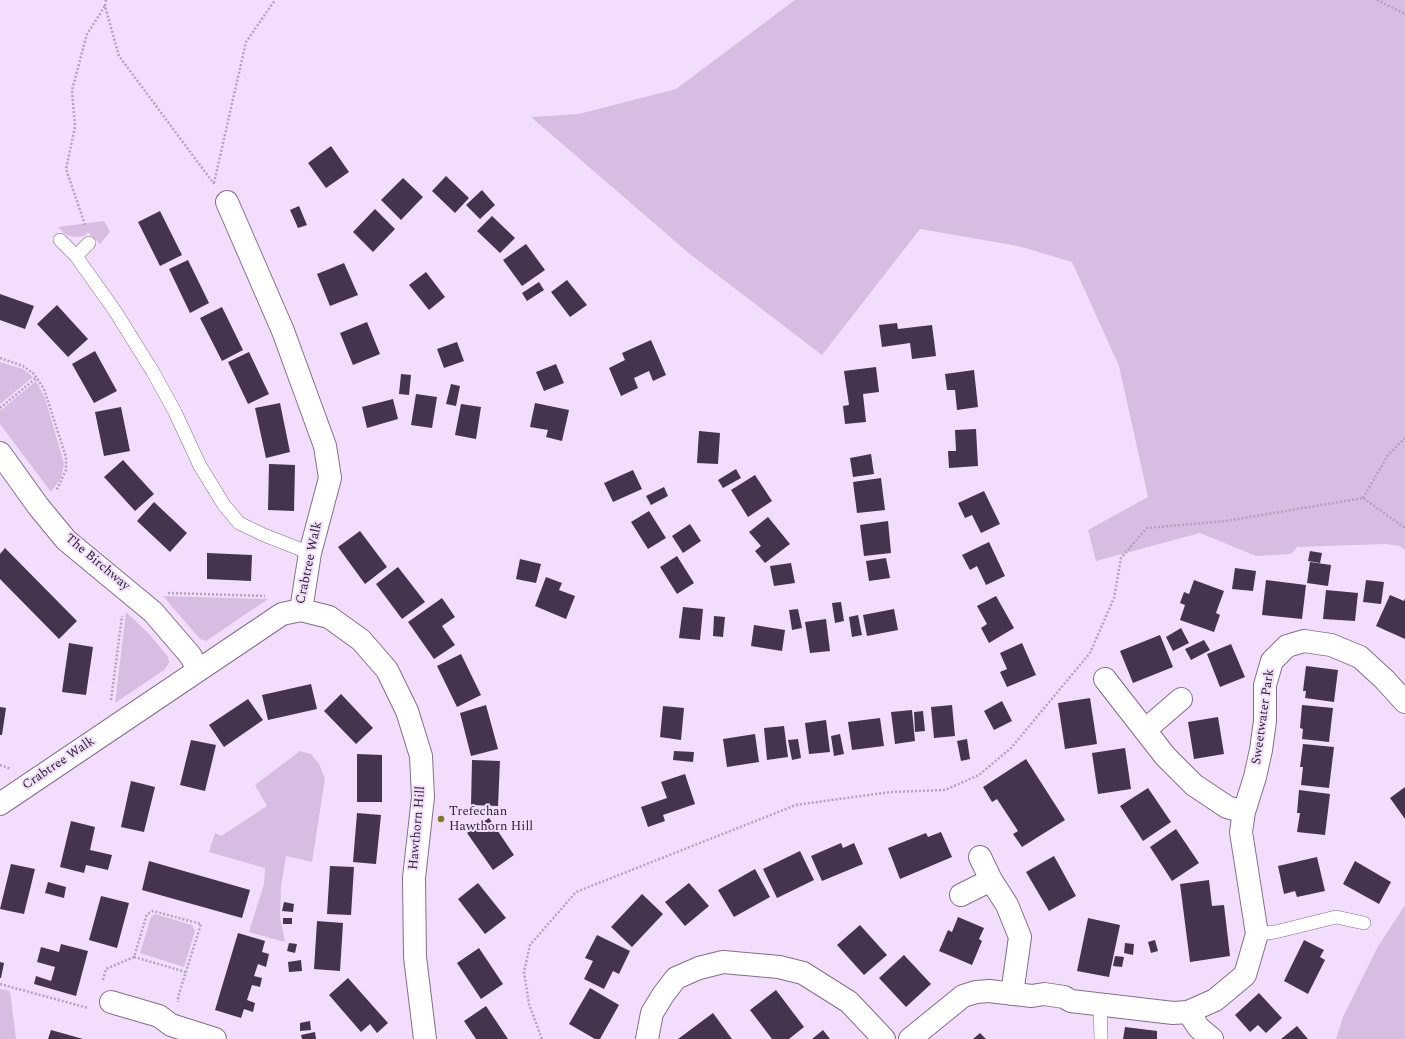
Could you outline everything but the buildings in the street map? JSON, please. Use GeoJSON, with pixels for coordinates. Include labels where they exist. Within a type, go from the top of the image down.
{"type":"FeatureCollection","features":[{"type":"Feature","properties":{"kind":"street","name":"Crabtree Walk"},"geometry":{"type":"LineString","coordinates":[[0,804],[198,670],[292,612],[310,554],[330,478],[325,446],[283,332],[227,202]]}},
{"type":"Feature","properties":{"kind":"street","name":"The Birchway"},"geometry":{"type":"LineString","coordinates":[[0,452],[38,506],[66,540],[132,593],[153,612],[190,654],[198,670]]}},
{"type":"Feature","properties":{"kind":"street","name":"Hawthorn Hill"},"geometry":{"type":"LineString","coordinates":[[292,612],[329,617],[361,640],[387,670],[407,711],[421,756],[423,797],[414,878],[415,957],[425,1039]]}},
{"type":"Feature","properties":{"kind":"street","name":"Sweetwater Park"},"geometry":{"type":"LineString","coordinates":[[910,1039],[963,996],[989,991],[1032,996],[1044,994],[1064,997],[1071,1000],[1172,1013],[1188,1012],[1215,1000],[1245,975],[1257,934],[1241,832],[1244,812],[1255,777],[1261,750],[1265,721],[1265,685],[1272,661],[1287,646],[1304,641],[1331,646],[1360,657],[1385,680],[1405,702]]}},
{"type":"Feature","properties":{"kind":"street"},"geometry":{"type":"LineString","coordinates":[[1105,679],[1165,756],[1194,785],[1227,807],[1244,812]]}},
{"type":"Feature","properties":{"kind":"street"},"geometry":{"type":"LineString","coordinates":[[1145,730],[1181,699]]}},
{"type":"Feature","properties":{"kind":"street"},"geometry":{"type":"LineString","coordinates":[[980,857],[1007,905],[1020,937],[1012,994]]}},
{"type":"Feature","properties":{"kind":"street"},"geometry":{"type":"LineString","coordinates":[[961,895],[992,880]]}},
{"type":"Feature","properties":{"kind":"street"},"geometry":{"type":"LineString","coordinates":[[647,1039],[652,1013],[676,978],[699,968],[723,962],[778,968],[803,973],[849,1002],[884,1039]]}},
{"type":"Feature","properties":{"kind":"street"},"geometry":{"type":"LineString","coordinates":[[102,998],[159,1016],[171,1025],[215,1039]]}},
{"type":"Feature","properties":{"kind":"street"},"geometry":{"type":"LineString","coordinates":[[1188,1012],[1199,1028],[1212,1039]]}},
{"type":"Feature","properties":{"kind":"lane"},"geometry":{"type":"LineString","coordinates":[[60,240],[76,256],[115,311],[154,372],[175,412],[200,466],[224,505],[239,523],[264,536],[310,554]]}},
{"type":"Feature","properties":{"kind":"lane"},"geometry":{"type":"LineString","coordinates":[[76,256],[89,243]]}},
{"type":"Feature","properties":{"kind":"lane"},"geometry":{"type":"LineString","coordinates":[[1257,934],[1275,932],[1336,917],[1364,923]]}},
{"type":"Feature","properties":{"kind":"lane"},"geometry":{"type":"LineString","coordinates":[[1100,1004],[1101,1039]]}},
{"type":"Feature","properties":{"kind":"path"},"geometry":{"type":"LineString","coordinates":[[89,243],[66,170],[75,127],[72,90],[87,34],[105,6],[106,0]]}},
{"type":"Feature","properties":{"kind":"path"},"geometry":{"type":"LineString","coordinates":[[214,184],[246,42],[275,0]]}},
{"type":"Feature","properties":{"kind":"path"},"geometry":{"type":"LineString","coordinates":[[1377,0],[1405,14]]}},
{"type":"Feature","properties":{"kind":"path"},"geometry":{"type":"LineString","coordinates":[[105,6],[119,56],[227,202]]}},
{"type":"Feature","properties":{"kind":"path"},"geometry":{"type":"LineString","coordinates":[[0,358],[23,366],[36,378],[44,389],[66,457],[66,470],[53,495],[38,506]]}},
{"type":"Feature","properties":{"kind":"path"},"geometry":{"type":"LineString","coordinates":[[0,408],[36,378]]}},
{"type":"Feature","properties":{"kind":"path"},"geometry":{"type":"LineString","coordinates":[[1363,498],[1388,455],[1405,438]]}},
{"type":"Feature","properties":{"kind":"path"},"geometry":{"type":"LineString","coordinates":[[542,1039],[529,1004],[524,972],[530,945],[576,892],[796,806],[890,792],[945,790],[979,775],[1011,748],[1090,654],[1114,598],[1122,558],[1147,528],[1226,521],[1363,498],[1405,528]]}},
{"type":"Feature","properties":{"kind":"path"},"geometry":{"type":"LineString","coordinates":[[118,724],[110,712],[123,603],[132,593]]}},
{"type":"Feature","properties":{"kind":"path"},"geometry":{"type":"LineString","coordinates":[[161,593],[274,596],[292,612]]}},
{"type":"Feature","properties":{"kind":"path"},"geometry":{"type":"LineString","coordinates":[[134,957],[147,914],[153,911],[201,924],[178,997],[178,1006]]}},
{"type":"Feature","properties":{"kind":"path"},"geometry":{"type":"LineString","coordinates":[[0,984],[102,998],[106,969],[134,957],[186,972]]}},
{"type":"Feature","properties":{"kind":"shaded area"},"geometry":{"type":"Polygon","coordinates":[[[795,0],[1405,0],[1405,550],[1400,546],[1386,544],[1297,547],[1291,554],[1256,556],[1200,533],[1096,561],[1088,530],[1148,497],[1119,366],[1072,262],[1018,246],[920,229],[822,355],[691,255],[531,117],[579,114],[676,89],[795,0]]]}},
{"type":"Feature","properties":{"kind":"shaded area"},"geometry":{"type":"Polygon","coordinates":[[[104,221],[110,232],[100,244],[88,232],[84,236],[74,237],[65,234],[58,227],[104,221]]]}},
{"type":"Feature","properties":{"kind":"shaded area"},"geometry":{"type":"Polygon","coordinates":[[[0,362],[23,369],[33,377],[0,404],[0,362]]]}},
{"type":"Feature","properties":{"kind":"shaded area"},"geometry":{"type":"Polygon","coordinates":[[[36,381],[45,398],[64,464],[61,478],[51,492],[0,424],[0,411],[36,381]]]}},
{"type":"Feature","properties":{"kind":"shaded area"},"geometry":{"type":"Polygon","coordinates":[[[163,596],[268,599],[206,641],[200,639],[163,596]]]}},
{"type":"Feature","properties":{"kind":"shaded area"},"geometry":{"type":"Polygon","coordinates":[[[126,612],[150,635],[168,657],[169,663],[164,670],[115,703],[126,612]]]}},
{"type":"Feature","properties":{"kind":"shaded area"},"geometry":{"type":"Polygon","coordinates":[[[300,751],[311,754],[319,764],[325,778],[312,862],[286,856],[281,887],[280,916],[285,942],[249,932],[264,884],[265,868],[209,852],[215,833],[221,836],[267,806],[255,785],[300,751]]]}},
{"type":"Feature","properties":{"kind":"shaded area"},"geometry":{"type":"Polygon","coordinates":[[[1405,905],[1405,1039],[1336,1039],[1343,1017],[1377,948],[1405,905]]]}},
{"type":"Feature","properties":{"kind":"shaded area"},"geometry":{"type":"Polygon","coordinates":[[[155,914],[192,925],[195,931],[184,967],[140,953],[151,917],[155,914]]]}},
{"type":"Feature","properties":{"kind":"shaded area"},"geometry":{"type":"Polygon","coordinates":[[[0,989],[10,991],[16,1039],[0,1039],[0,989]]]}},
{"type":"Feature","properties":{"kind":"place","name":"Trefechan Hawthorn Hill"},"geometry":{"type":"Point","coordinates":[441,819]}}]}
